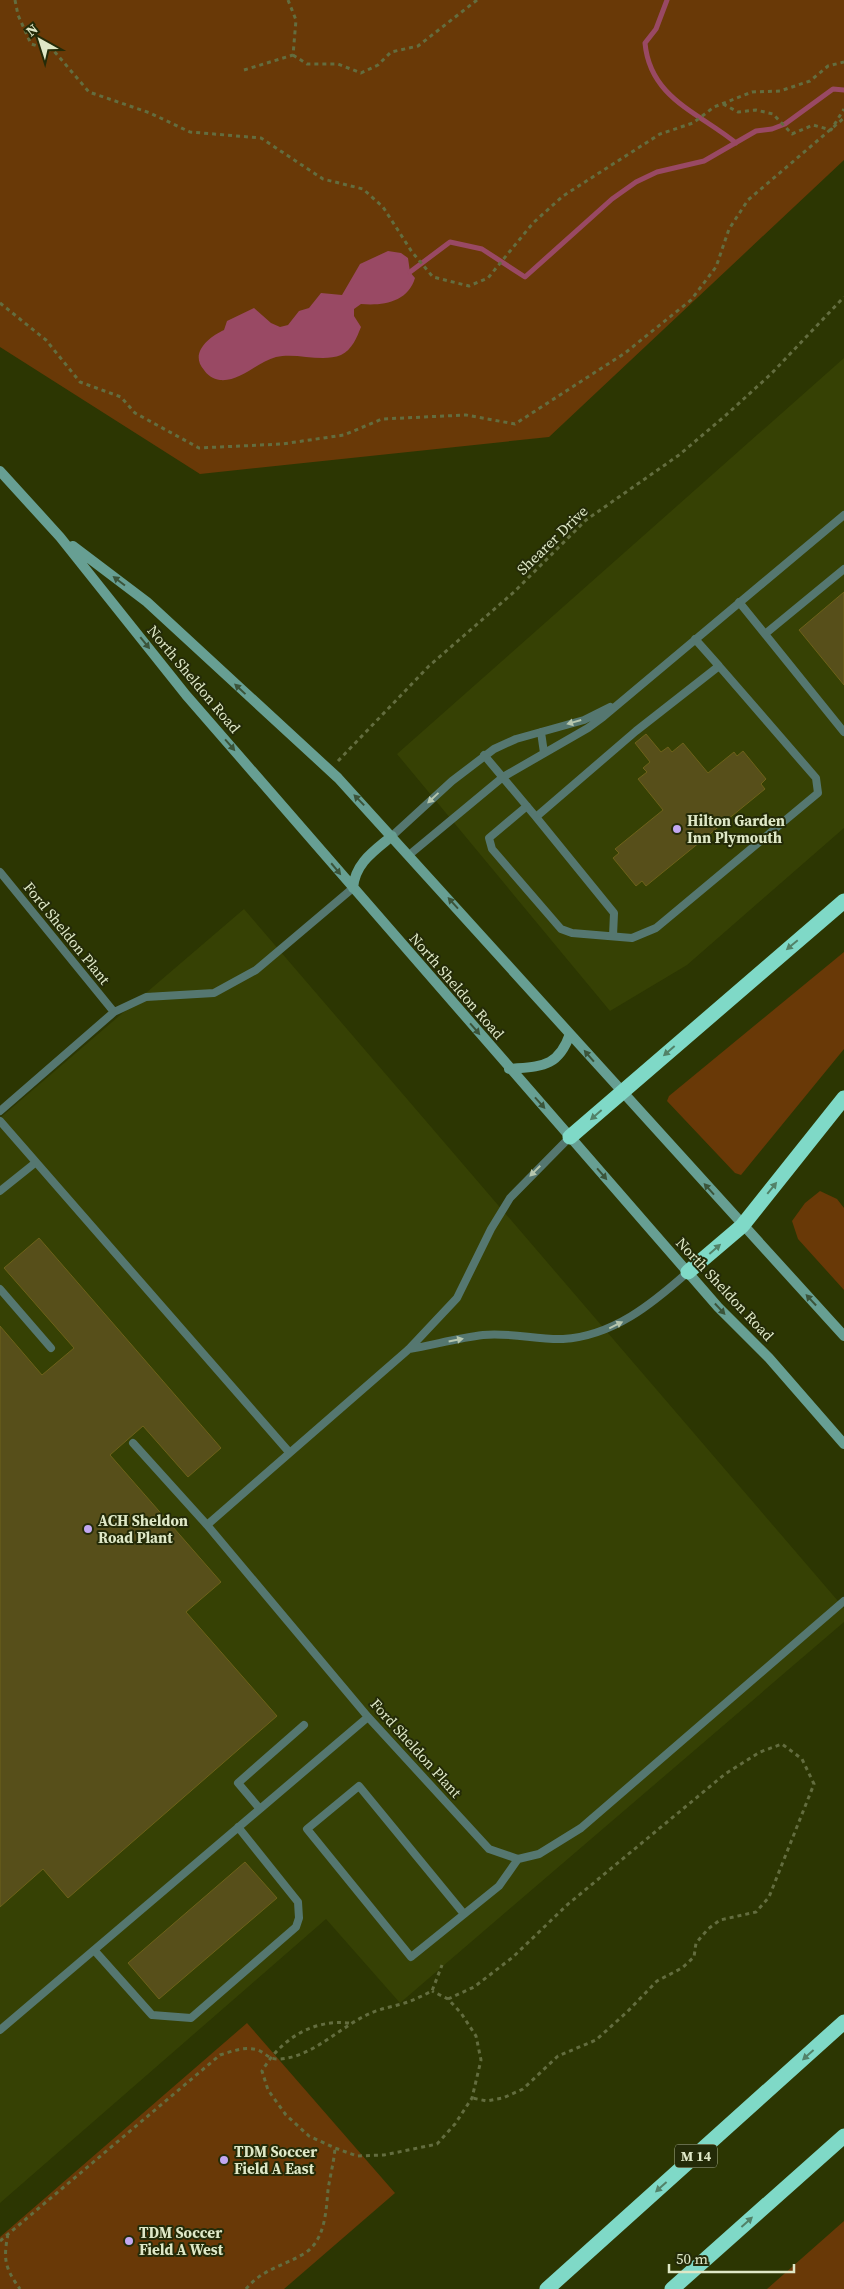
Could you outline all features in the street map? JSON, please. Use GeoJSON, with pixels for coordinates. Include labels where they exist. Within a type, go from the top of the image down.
{"type":"FeatureCollection","features":[{"type":"Feature","properties":{"kind":"highway"},"geometry":{"type":"LineString","coordinates":[[570,1137],[844,900]]}},
{"type":"Feature","properties":{"kind":"highway"},"geometry":{"type":"LineString","coordinates":[[688,1272],[742,1226],[844,1098]]}},
{"type":"Feature","properties":{"kind":"highway","name":"M 14"},"geometry":{"type":"LineString","coordinates":[[547,2289],[844,2022]]}},
{"type":"Feature","properties":{"kind":"highway"},"geometry":{"type":"LineString","coordinates":[[672,2289],[844,2136]]}},
{"type":"Feature","properties":{"kind":"main road","name":"North Sheldon Road"},"geometry":{"type":"LineString","coordinates":[[0,471],[60,537],[186,695],[509,1069],[688,1272],[843,1441]]}},
{"type":"Feature","properties":{"kind":"main road","name":"North Sheldon Road"},"geometry":{"type":"LineString","coordinates":[[60,537],[147,602],[329,770],[392,836],[742,1226],[844,1336]]}},
{"type":"Feature","properties":{"kind":"main road"},"geometry":{"type":"LineString","coordinates":[[352,888],[354,878],[363,861],[392,836]]}},
{"type":"Feature","properties":{"kind":"main road"},"geometry":{"type":"LineString","coordinates":[[509,1069],[551,1063],[561,1054],[570,1034]]}},
{"type":"Feature","properties":{"kind":"lane"},"geometry":{"type":"LineString","coordinates":[[409,855],[502,777],[588,728],[844,515]]}},
{"type":"Feature","properties":{"kind":"lane"},"geometry":{"type":"LineString","coordinates":[[765,634],[844,569]]}},
{"type":"Feature","properties":{"kind":"lane"},"geometry":{"type":"LineString","coordinates":[[739,602],[844,732]]}},
{"type":"Feature","properties":{"kind":"lane"},"geometry":{"type":"LineString","coordinates":[[527,806],[489,838],[492,849],[561,929],[572,933],[632,938],[656,928],[818,793],[816,778],[695,639]]}},
{"type":"Feature","properties":{"kind":"lane"},"geometry":{"type":"LineString","coordinates":[[536,816],[636,731],[719,666]]}},
{"type":"Feature","properties":{"kind":"lane"},"geometry":{"type":"LineString","coordinates":[[392,836],[452,780],[484,755],[516,739],[584,720],[619,703]]}},
{"type":"Feature","properties":{"kind":"lane"},"geometry":{"type":"LineString","coordinates":[[540,732],[544,753]]}},
{"type":"Feature","properties":{"kind":"lane"},"geometry":{"type":"LineString","coordinates":[[484,755],[614,913],[613,936]]}},
{"type":"Feature","properties":{"kind":"lane","name":"Ford Sheldon Plant"},"geometry":{"type":"LineString","coordinates":[[0,872],[114,1012]]}},
{"type":"Feature","properties":{"kind":"lane"},"geometry":{"type":"LineString","coordinates":[[0,1111],[114,1012],[146,997],[214,993],[256,970],[352,888]]}},
{"type":"Feature","properties":{"kind":"lane"},"geometry":{"type":"LineString","coordinates":[[0,1121],[289,1452]]}},
{"type":"Feature","properties":{"kind":"lane"},"geometry":{"type":"LineString","coordinates":[[207,1525],[408,1349],[458,1298],[491,1229],[510,1198],[570,1137]]}},
{"type":"Feature","properties":{"kind":"lane"},"geometry":{"type":"LineString","coordinates":[[0,1191],[35,1162]]}},
{"type":"Feature","properties":{"kind":"lane"},"geometry":{"type":"LineString","coordinates":[[408,1349],[484,1335],[562,1339],[590,1335],[618,1325],[662,1295],[688,1272]]}},
{"type":"Feature","properties":{"kind":"lane"},"geometry":{"type":"LineString","coordinates":[[0,1289],[51,1348]]}},
{"type":"Feature","properties":{"kind":"lane","name":"Ford Sheldon Plant"},"geometry":{"type":"LineString","coordinates":[[133,1442],[207,1525],[368,1717],[490,1849],[518,1859]]}},
{"type":"Feature","properties":{"kind":"lane"},"geometry":{"type":"LineString","coordinates":[[464,1914],[359,1786],[307,1829],[410,1957],[464,1914],[498,1886],[518,1859],[539,1854],[581,1828],[844,1601]]}},
{"type":"Feature","properties":{"kind":"lane"},"geometry":{"type":"LineString","coordinates":[[0,2030],[368,1717]]}},
{"type":"Feature","properties":{"kind":"lane"},"geometry":{"type":"LineString","coordinates":[[260,1809],[238,1783],[304,1725]]}},
{"type":"Feature","properties":{"kind":"lane"},"geometry":{"type":"LineString","coordinates":[[94,1950],[152,2015],[191,2018],[296,1927],[299,1918],[298,1902],[238,1827]]}},
{"type":"Feature","properties":{"kind":"path"},"geometry":{"type":"LineString","coordinates":[[15,0],[18,16],[31,44],[54,51],[89,92],[150,113],[190,132],[260,138],[323,179],[362,189],[383,207],[415,255],[433,277],[469,286],[488,278],[533,223],[564,196],[660,134],[693,123],[710,109],[752,92],[780,91],[810,81],[828,66],[844,62]]}},
{"type":"Feature","properties":{"kind":"path"},"geometry":{"type":"LineString","coordinates":[[288,0],[296,20],[293,55]]}},
{"type":"Feature","properties":{"kind":"path"},"geometry":{"type":"LineString","coordinates":[[244,70],[293,55],[307,64],[338,64],[361,73],[378,65],[391,52],[418,46],[477,0]]}},
{"type":"Feature","properties":{"kind":"path"},"geometry":{"type":"LineString","coordinates":[[722,104],[738,112],[756,110],[775,116],[792,134],[813,125],[831,130]]}},
{"type":"Feature","properties":{"kind":"path"},"geometry":{"type":"LineString","coordinates":[[831,130],[844,109]]}},
{"type":"Feature","properties":{"kind":"path"},"geometry":{"type":"LineString","coordinates":[[0,303],[46,340],[80,382],[121,397],[135,413],[199,448],[282,444],[344,435],[382,419],[466,415],[515,424],[625,353],[691,300],[716,267],[729,229],[748,200],[844,118]]}},
{"type":"Feature","properties":{"kind":"path","name":"Shearer Drive"},"geometry":{"type":"LineString","coordinates":[[329,770],[429,666],[514,592],[586,520],[679,455],[725,416],[771,374],[844,297]]}},
{"type":"Feature","properties":{"kind":"path"},"geometry":{"type":"LineString","coordinates":[[448,1999],[474,1986],[513,1956],[567,1905],[725,1774],[760,1752],[782,1744],[802,1759],[814,1784],[769,1898],[756,1912],[720,1920],[708,1928],[696,1943],[694,1957],[682,1968],[657,1981],[596,2040],[558,2056],[523,2089],[504,2098],[487,2101],[472,2098]]}},
{"type":"Feature","properties":{"kind":"path"},"geometry":{"type":"LineString","coordinates":[[0,2241],[220,2055],[243,2048],[258,2050],[270,2057],[279,2059],[300,2054],[328,2040],[349,2023],[373,2012],[408,2002],[432,1991],[442,1965]]}},
{"type":"Feature","properties":{"kind":"path"},"geometry":{"type":"LineString","coordinates":[[349,2023],[331,2021],[306,2029],[270,2057],[262,2071],[268,2090],[286,2115],[309,2136],[357,2156],[384,2155],[437,2144],[455,2124],[472,2098],[482,2060],[476,2036],[461,2013],[448,1999],[432,1991]]}},
{"type":"Feature","properties":{"kind":"path"},"geometry":{"type":"LineString","coordinates":[[246,2289],[264,2272],[304,2253],[316,2243],[323,2226],[328,2203],[335,2148]]}},
{"type":"Feature","properties":{"kind":"path"},"geometry":{"type":"LineString","coordinates":[[8,2234],[4,2254],[9,2273],[20,2289]]}},
{"type":"Feature","properties":{"kind":"shaded area"},"geometry":{"type":"Polygon","coordinates":[[[0,0],[844,0],[844,160],[549,437],[200,474],[0,347],[0,0]]]}},
{"type":"Feature","properties":{"kind":"shaded area"},"geometry":{"type":"Polygon","coordinates":[[[388,251],[401,253],[408,258],[410,272],[415,278],[412,286],[394,301],[378,304],[361,304],[354,309],[354,316],[361,327],[354,343],[345,353],[325,358],[276,357],[235,378],[227,380],[215,379],[205,372],[200,364],[200,352],[207,341],[224,330],[227,321],[254,308],[271,323],[280,327],[288,325],[299,311],[309,308],[321,293],[342,295],[360,264],[388,251]]]}},
{"type":"Feature","properties":{"kind":"shaded area"},"geometry":{"type":"Polygon","coordinates":[[[844,358],[844,828],[687,965],[610,1011],[397,754],[844,358]]]}},
{"type":"Feature","properties":{"kind":"shaded area"},"geometry":{"type":"Polygon","coordinates":[[[244,909],[844,1608],[844,1622],[400,2003],[326,1919],[0,2203],[0,1118],[244,909]]]}},
{"type":"Feature","properties":{"kind":"shaded area"},"geometry":{"type":"Polygon","coordinates":[[[844,952],[844,1049],[741,1175],[735,1173],[667,1101],[669,1096],[844,952]]]}},
{"type":"Feature","properties":{"kind":"shaded area"},"geometry":{"type":"Polygon","coordinates":[[[820,1191],[837,1199],[844,1208],[844,1290],[798,1239],[792,1221],[805,1203],[820,1191]]]}},
{"type":"Feature","properties":{"kind":"shaded area"},"geometry":{"type":"Polygon","coordinates":[[[247,2023],[395,2193],[284,2289],[0,2289],[0,2237],[247,2023]]]}},
{"type":"Feature","properties":{"kind":"shaded area"},"geometry":{"type":"Polygon","coordinates":[[[844,2221],[844,2289],[767,2289],[844,2221]]]}},
{"type":"Feature","properties":{"kind":"building"},"geometry":{"type":"Polygon","coordinates":[[[844,592],[844,685],[799,630],[844,592]]]}},
{"type":"Feature","properties":{"kind":"building","name":"Hilton Garden Inn Plymouth"},"geometry":{"type":"Polygon","coordinates":[[[646,734],[661,752],[668,747],[672,752],[683,743],[708,773],[734,752],[737,756],[743,751],[766,779],[761,784],[765,789],[646,886],[642,881],[636,886],[613,858],[619,853],[615,849],[663,810],[638,779],[647,772],[643,768],[650,762],[635,743],[646,734]]]}},
{"type":"Feature","properties":{"kind":"building","name":"ACH Sheldon Road Plant"},"geometry":{"type":"Polygon","coordinates":[[[39,1238],[221,1448],[188,1477],[143,1426],[110,1455],[221,1582],[186,1612],[277,1716],[68,1898],[43,1869],[0,1907],[0,1326],[42,1375],[74,1348],[4,1268],[39,1238]]]}},
{"type":"Feature","properties":{"kind":"building"},"geometry":{"type":"Polygon","coordinates":[[[245,1862],[277,1898],[159,1999],[128,1963],[245,1862]]]}},
{"type":"Feature","properties":{"kind":"waterway"},"geometry":{"type":"LineString","coordinates":[[667,0],[656,29],[645,43],[649,62],[656,77],[666,91],[678,102],[736,143]]}},
{"type":"Feature","properties":{"kind":"waterway"},"geometry":{"type":"LineString","coordinates":[[410,272],[450,242],[482,249],[525,277],[612,199],[636,182],[657,172],[704,161],[756,131],[772,129],[785,124],[833,89],[844,90]]}},
{"type":"Feature","properties":{"kind":"place","name":"Hilton Garden Inn Plymouth"},"geometry":{"type":"Point","coordinates":[677,829]}},
{"type":"Feature","properties":{"kind":"place","name":"ACH Sheldon Road Plant"},"geometry":{"type":"Point","coordinates":[88,1529]}},
{"type":"Feature","properties":{"kind":"place","name":"TDM Soccer Field A East"},"geometry":{"type":"Point","coordinates":[224,2160]}},
{"type":"Feature","properties":{"kind":"place","name":"TDM Soccer Field A West"},"geometry":{"type":"Point","coordinates":[129,2241]}}]}
